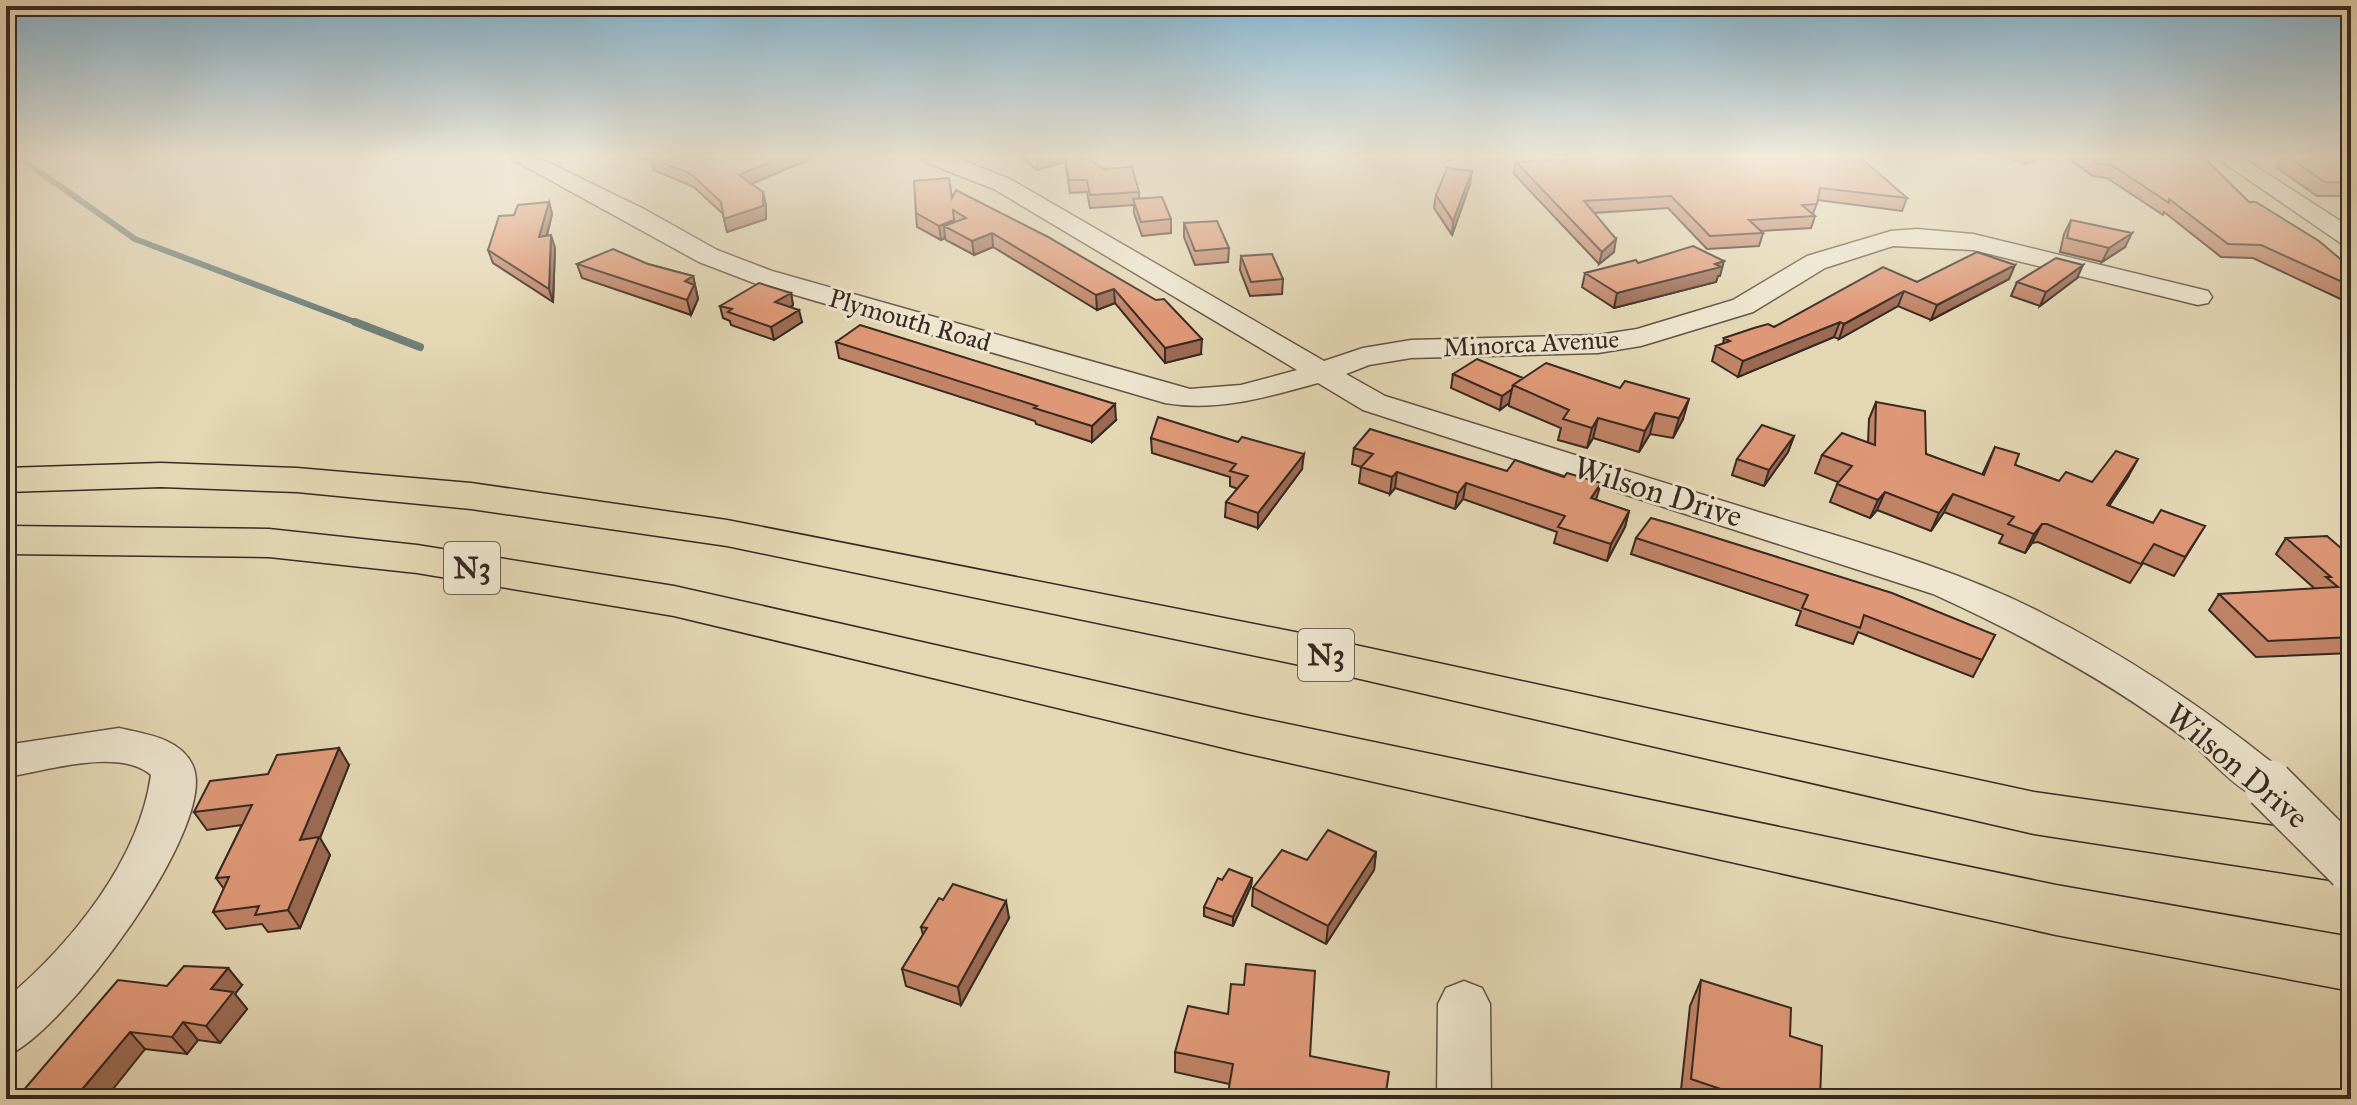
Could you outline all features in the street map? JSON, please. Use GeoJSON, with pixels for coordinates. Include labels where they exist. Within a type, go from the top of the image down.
{"type":"FeatureCollection","features":[{"type":"Feature","properties":{"kind":"highway","name":"N3"},"geometry":{"type":"LineString","coordinates":[[6,480],[161,475],[297,480],[471,496],[727,533],[1295,648],[2034,813],[2351,860]]}},
{"type":"Feature","properties":{"kind":"highway","name":"N3"},"geometry":{"type":"LineString","coordinates":[[6,540],[269,543],[417,559],[674,601],[1292,745],[2056,910],[2351,964]]}},
{"type":"Feature","properties":{"kind":"highway"},"geometry":{"type":"LineString","coordinates":[[6,556],[269,543]]}},
{"type":"Feature","properties":{"kind":"street","name":"Plymouth Road"},"geometry":{"type":"LineString","coordinates":[[622,210],[732,266],[1165,394],[1190,398],[1228,396],[1320,373]]}},
{"type":"Feature","properties":{"kind":"street","name":"Wilson Drive"},"geometry":{"type":"LineString","coordinates":[[1045,210],[1374,403],[1419,420],[1757,522],[1946,585],[2027,621],[2123,676],[2206,732],[2269,785],[2351,867]]}},
{"type":"Feature","properties":{"kind":"street"},"geometry":{"type":"LineString","coordinates":[[2306,210],[2351,239]]}},
{"type":"Feature","properties":{"kind":"street","name":"Minorca Avenue"},"geometry":{"type":"LineString","coordinates":[[1320,373],[1363,357],[1411,349],[1598,344],[1641,337],[1743,306],[1816,262],[1891,239],[1917,237],[1973,242],[2198,297]]}},
{"type":"Feature","properties":{"kind":"street"},"geometry":{"type":"LineString","coordinates":[[6,761],[119,744],[152,752],[173,770],[174,789],[164,823],[107,924],[33,1011],[6,1032]]}},
{"type":"Feature","properties":{"kind":"street"},"geometry":{"type":"LineString","coordinates":[[1464,1004],[1464,1099]]}},
{"type":"Feature","properties":{"kind":"building"},"geometry":{"type":"Polygon","coordinates":[[[516,210],[547,210],[539,237],[551,235],[549,289],[488,250],[499,216],[514,215],[516,210]]]}},
{"type":"Feature","properties":{"kind":"building"},"geometry":{"type":"Polygon","coordinates":[[[722,210],[752,210],[724,219],[722,210]]]}},
{"type":"Feature","properties":{"kind":"building"},"geometry":{"type":"Polygon","coordinates":[[[916,210],[994,210],[1156,300],[1164,299],[1202,339],[1165,348],[1114,289],[1096,295],[992,233],[972,241],[944,226],[966,218],[953,210],[954,220],[939,226],[916,213],[916,210]]]}},
{"type":"Feature","properties":{"kind":"building"},"geometry":{"type":"Polygon","coordinates":[[[1137,210],[1167,210],[1171,219],[1141,222],[1137,210]]]}},
{"type":"Feature","properties":{"kind":"building"},"geometry":{"type":"Polygon","coordinates":[[[1446,210],[1457,210],[1453,221],[1446,210]]]}},
{"type":"Feature","properties":{"kind":"building"},"geometry":{"type":"Polygon","coordinates":[[[1561,210],[1591,210],[1616,239],[1602,252],[1561,210]]]}},
{"type":"Feature","properties":{"kind":"building"},"geometry":{"type":"Polygon","coordinates":[[[1684,210],[1807,210],[1815,216],[1749,220],[1763,233],[1710,236],[1684,210]]]}},
{"type":"Feature","properties":{"kind":"building"},"geometry":{"type":"Polygon","coordinates":[[[2183,210],[2268,210],[2319,241],[2351,268],[2351,286],[2261,245],[2228,244],[2183,210]]]}},
{"type":"Feature","properties":{"kind":"building"},"geometry":{"type":"Polygon","coordinates":[[[2071,220],[2132,233],[2109,248],[2067,238],[2071,220]]]}},
{"type":"Feature","properties":{"kind":"building"},"geometry":{"type":"Polygon","coordinates":[[[1217,221],[1229,248],[1195,251],[1184,223],[1217,221]]]}},
{"type":"Feature","properties":{"kind":"building"},"geometry":{"type":"Polygon","coordinates":[[[1693,246],[1724,261],[1715,264],[1721,267],[1617,293],[1585,273],[1636,260],[1638,263],[1693,246]]]}},
{"type":"Feature","properties":{"kind":"building"},"geometry":{"type":"Polygon","coordinates":[[[613,249],[648,264],[693,276],[685,281],[694,285],[687,300],[577,264],[613,249]]]}},
{"type":"Feature","properties":{"kind":"building"},"geometry":{"type":"Polygon","coordinates":[[[1977,252],[2015,265],[1937,305],[1904,291],[1844,324],[1840,322],[1743,361],[1716,346],[1730,341],[1724,338],[1754,328],[1768,324],[1774,327],[1883,267],[1917,282],[1977,252]]]}},
{"type":"Feature","properties":{"kind":"building"},"geometry":{"type":"Polygon","coordinates":[[[1272,254],[1283,279],[1251,282],[1241,256],[1272,254]]]}},
{"type":"Feature","properties":{"kind":"building"},"geometry":{"type":"Polygon","coordinates":[[[2056,258],[2083,265],[2046,292],[2017,282],[2056,258]]]}},
{"type":"Feature","properties":{"kind":"building"},"geometry":{"type":"Polygon","coordinates":[[[759,283],[791,293],[775,302],[799,310],[771,327],[728,312],[732,309],[720,306],[759,283]]]}},
{"type":"Feature","properties":{"kind":"building"},"geometry":{"type":"Polygon","coordinates":[[[860,325],[1115,404],[1092,426],[836,342],[860,325]]]}},
{"type":"Feature","properties":{"kind":"building"},"geometry":{"type":"Polygon","coordinates":[[[1477,359],[1523,378],[1502,396],[1453,374],[1477,359]]]}},
{"type":"Feature","properties":{"kind":"building"},"geometry":{"type":"Polygon","coordinates":[[[1546,363],[1620,388],[1625,381],[1689,399],[1679,418],[1655,413],[1645,431],[1598,418],[1592,428],[1563,419],[1569,410],[1513,385],[1546,363]]]}},
{"type":"Feature","properties":{"kind":"building"},"geometry":{"type":"Polygon","coordinates":[[[1876,402],[1925,411],[1926,454],[1984,475],[1995,447],[2019,454],[2015,465],[2059,481],[2066,472],[2092,482],[2116,451],[2138,459],[2107,505],[2153,523],[2161,510],[2205,526],[2185,557],[2154,544],[2141,564],[2047,524],[2042,524],[2034,534],[2008,524],[2014,517],[1953,494],[1939,513],[1885,492],[1878,500],[1837,484],[1852,466],[1822,455],[1842,433],[1875,445],[1876,402]]]}},
{"type":"Feature","properties":{"kind":"building"},"geometry":{"type":"Polygon","coordinates":[[[1158,417],[1238,442],[1242,437],[1304,454],[1258,513],[1226,502],[1248,476],[1230,471],[1236,464],[1151,438],[1158,417]]]}},
{"type":"Feature","properties":{"kind":"building"},"geometry":{"type":"Polygon","coordinates":[[[1762,425],[1794,436],[1769,470],[1737,459],[1762,425]]]}},
{"type":"Feature","properties":{"kind":"building"},"geometry":{"type":"Polygon","coordinates":[[[1370,429],[1507,471],[1515,460],[1564,477],[1567,473],[1601,483],[1591,498],[1629,511],[1611,544],[1558,527],[1565,516],[1466,483],[1458,493],[1397,472],[1392,477],[1361,467],[1373,454],[1354,448],[1370,429]]]}},
{"type":"Feature","properties":{"kind":"building"},"geometry":{"type":"Polygon","coordinates":[[[1651,518],[1892,593],[1995,635],[1982,660],[1864,615],[1860,628],[1802,608],[1808,595],[1636,538],[1651,518]]]}},
{"type":"Feature","properties":{"kind":"building"},"geometry":{"type":"Polygon","coordinates":[[[2327,536],[2351,555],[2351,637],[2268,641],[2219,594],[2338,587],[2326,577],[2331,577],[2286,538],[2327,536]]]}},
{"type":"Feature","properties":{"kind":"building"},"geometry":{"type":"Polygon","coordinates":[[[339,748],[300,840],[319,837],[288,910],[255,915],[259,906],[213,912],[229,877],[216,878],[252,805],[194,812],[210,781],[268,774],[277,755],[339,748]]]}},
{"type":"Feature","properties":{"kind":"building"},"geometry":{"type":"Polygon","coordinates":[[[1328,830],[1376,852],[1328,926],[1253,888],[1282,850],[1307,860],[1328,830]]]}},
{"type":"Feature","properties":{"kind":"building"},"geometry":{"type":"Polygon","coordinates":[[[1229,869],[1252,878],[1233,917],[1204,907],[1218,878],[1222,880],[1229,869]]]}},
{"type":"Feature","properties":{"kind":"building"},"geometry":{"type":"Polygon","coordinates":[[[953,884],[1006,901],[958,987],[902,969],[927,928],[921,927],[939,898],[943,900],[953,884]]]}},
{"type":"Feature","properties":{"kind":"building"},"geometry":{"type":"Polygon","coordinates":[[[1246,964],[1315,971],[1310,1056],[1389,1072],[1385,1099],[1227,1099],[1233,1064],[1175,1052],[1188,1006],[1228,1014],[1231,984],[1244,985],[1246,964]]]}},
{"type":"Feature","properties":{"kind":"building"},"geometry":{"type":"Polygon","coordinates":[[[184,966],[228,968],[211,989],[233,992],[206,1026],[183,1022],[172,1037],[130,1032],[74,1099],[16,1099],[118,980],[167,986],[184,966]]]}},
{"type":"Feature","properties":{"kind":"building"},"geometry":{"type":"Polygon","coordinates":[[[1701,980],[1791,1008],[1790,1036],[1822,1046],[1820,1099],[1750,1099],[1691,1079],[1701,980]]]}},
{"type":"Feature","properties":{"kind":"building"},"geometry":{"type":"Polygon","coordinates":[[[260,1092],[283,1095],[283,1099],[250,1099],[260,1092]]]}},
{"type":"Feature","properties":{"kind":"waterway"},"geometry":{"type":"LineString","coordinates":[[93,210],[135,239],[360,324]]}},
{"type":"Feature","properties":{"kind":"waterway"},"geometry":{"type":"LineString","coordinates":[[355,322],[420,347]]}}]}
